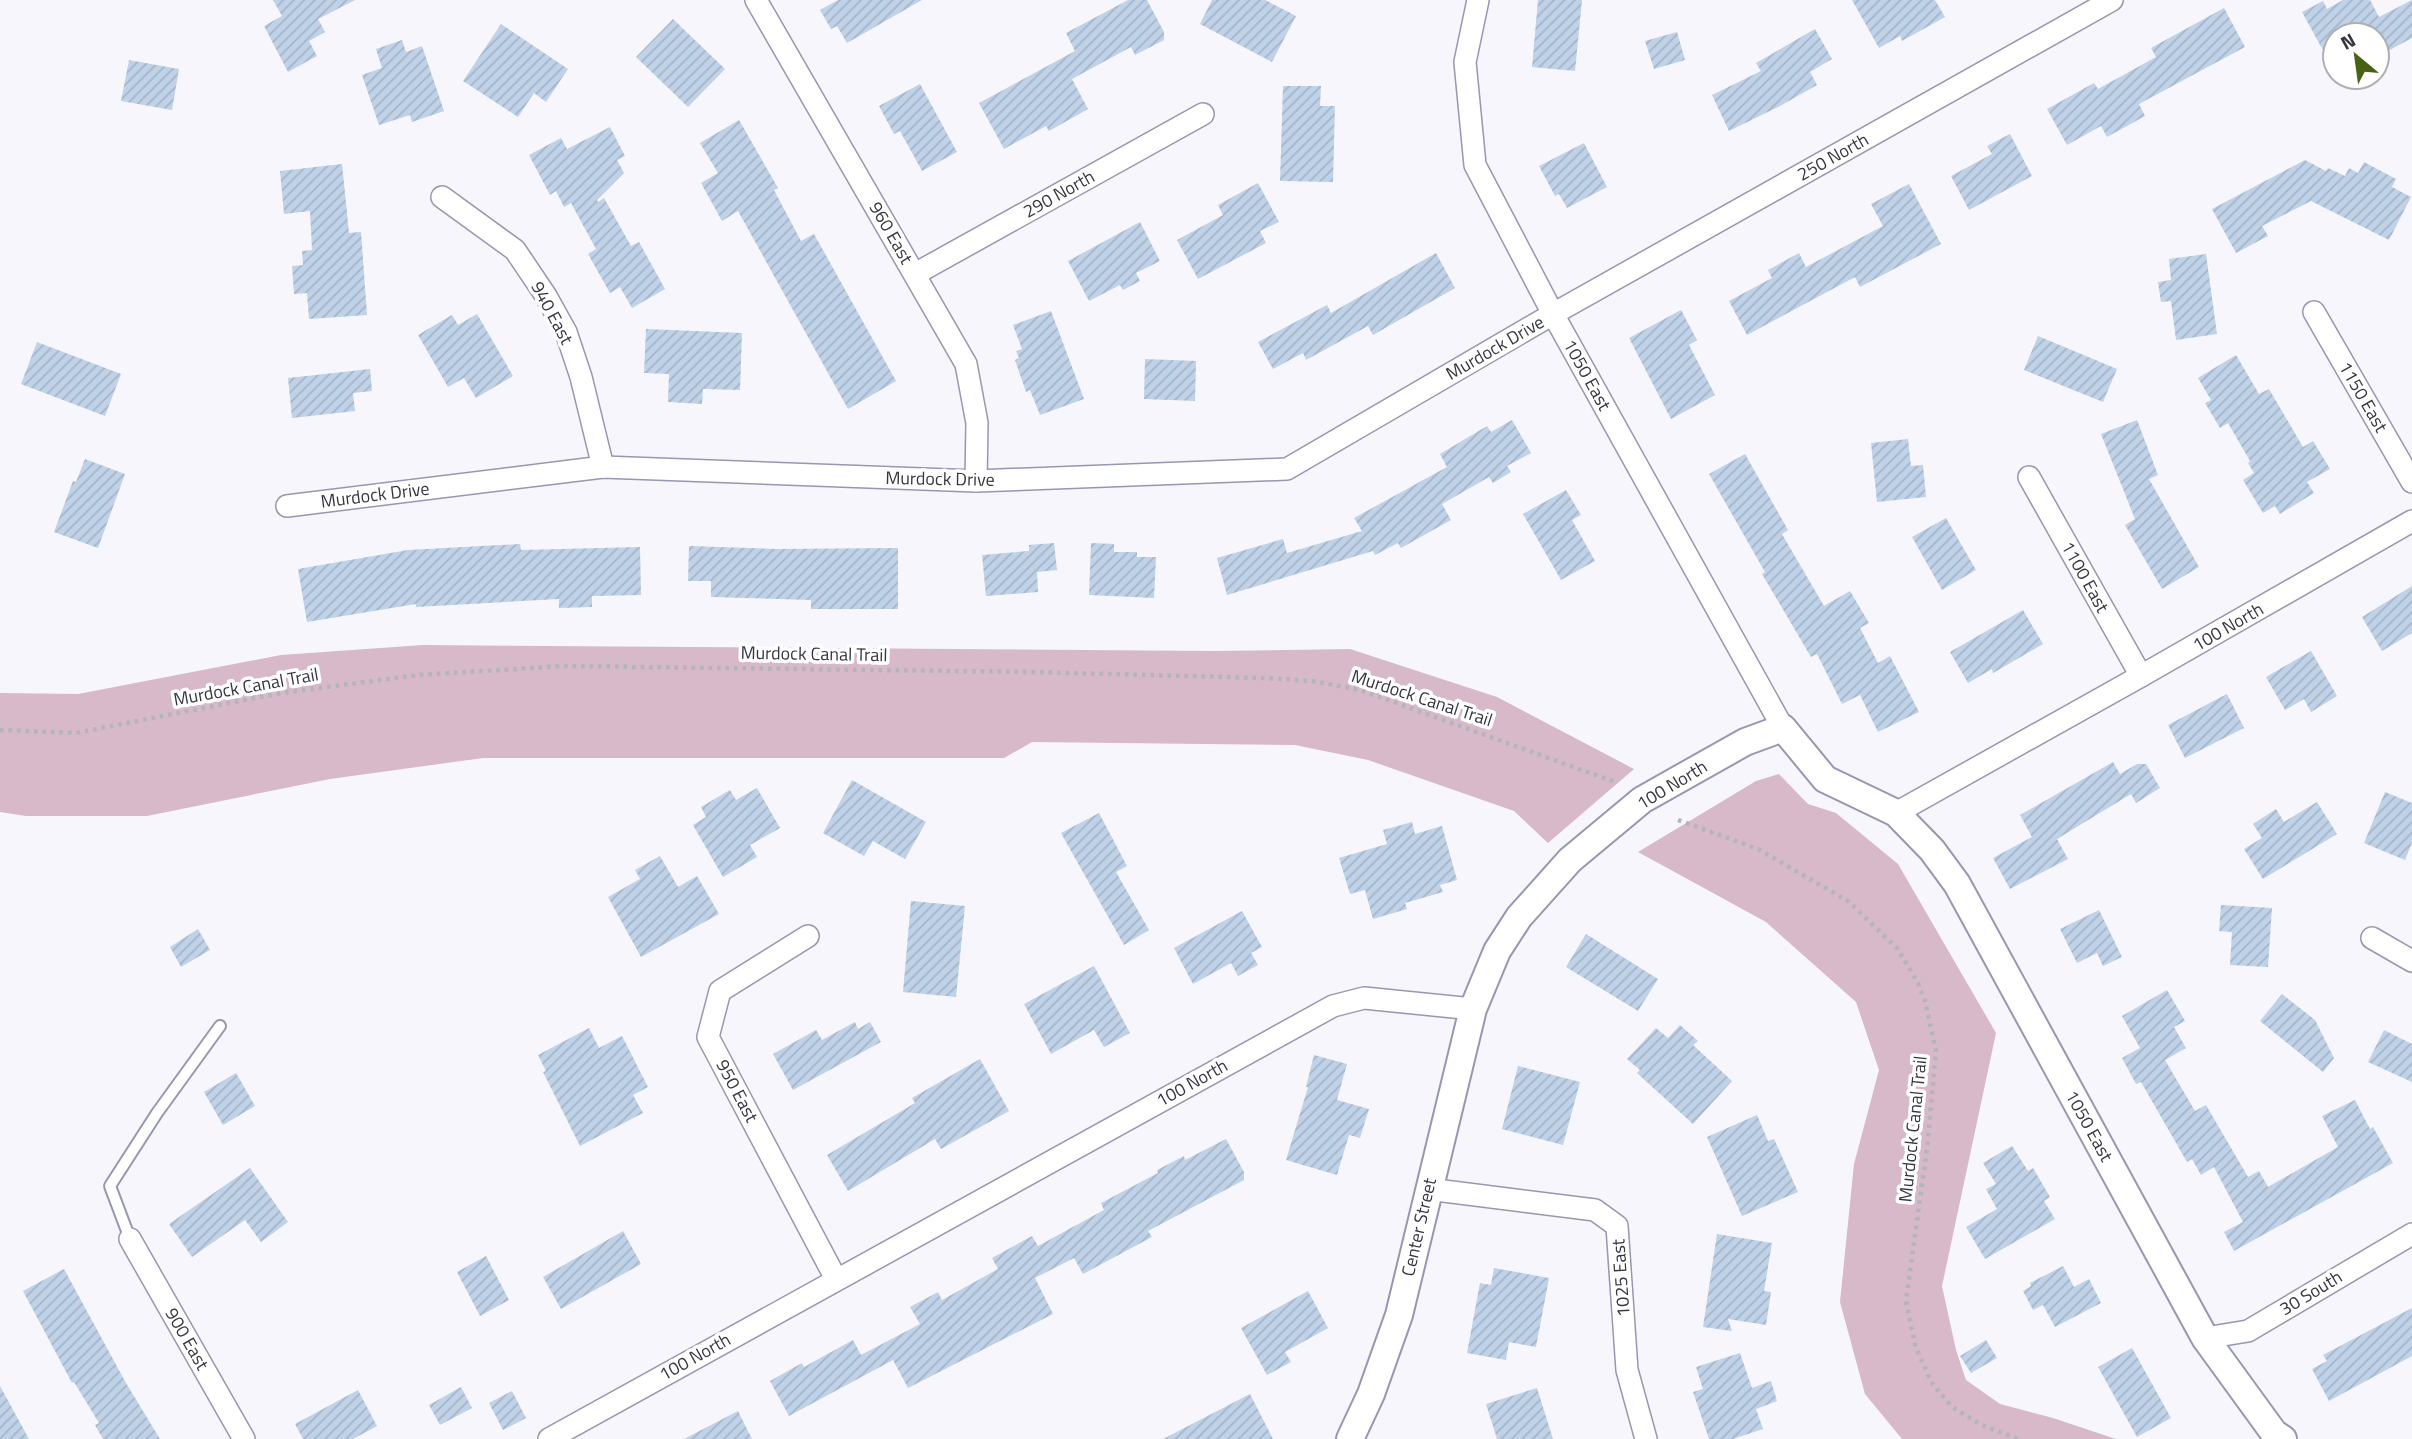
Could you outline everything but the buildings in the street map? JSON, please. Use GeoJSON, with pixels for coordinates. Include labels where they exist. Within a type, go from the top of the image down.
{"type":"FeatureCollection","features":[{"type":"Feature","properties":{"kind":"street","name":"960 East"},"geometry":{"type":"LineString","coordinates":[[756,0],[966,364],[977,423],[976,481]]}},
{"type":"Feature","properties":{"kind":"street","name":"1050 East"},"geometry":{"type":"LineString","coordinates":[[1478,0],[1465,62],[1475,165],[1553,314],[1783,728]]}},
{"type":"Feature","properties":{"kind":"street","name":"250 North"},"geometry":{"type":"LineString","coordinates":[[1553,314],[2112,0]]}},
{"type":"Feature","properties":{"kind":"street","name":"290 North"},"geometry":{"type":"LineString","coordinates":[[915,274],[1203,114]]}},
{"type":"Feature","properties":{"kind":"street","name":"940 East"},"geometry":{"type":"LineString","coordinates":[[442,197],[515,250],[546,296],[566,332],[603,467]]}},
{"type":"Feature","properties":{"kind":"street","name":"1150 East"},"geometry":{"type":"LineString","coordinates":[[2314,312],[2412,482]]}},
{"type":"Feature","properties":{"kind":"street","name":"Murdock Drive"},"geometry":{"type":"LineString","coordinates":[[287,506],[603,467],[976,481],[1287,469],[1553,314]]}},
{"type":"Feature","properties":{"kind":"street","name":"1100 East"},"geometry":{"type":"LineString","coordinates":[[2029,477],[2141,676]]}},
{"type":"Feature","properties":{"kind":"street","name":"100 North"},"geometry":{"type":"LineString","coordinates":[[1896,813],[2412,521]]}},
{"type":"Feature","properties":{"kind":"street"},"geometry":{"type":"LineString","coordinates":[[1783,728],[1825,779],[1896,813]]}},
{"type":"Feature","properties":{"kind":"street","name":"100 North"},"geometry":{"type":"LineString","coordinates":[[549,1439],[1333,1006],[1364,998],[1472,1009],[1497,951],[1519,917],[1570,860],[1642,800],[1745,742],[1783,728]]}},
{"type":"Feature","properties":{"kind":"street","name":"1050 East"},"geometry":{"type":"LineString","coordinates":[[1896,813],[1931,850],[1957,884],[2205,1338],[2274,1433],[2283,1439]]}},
{"type":"Feature","properties":{"kind":"street","name":"950 East"},"geometry":{"type":"LineString","coordinates":[[808,936],[720,991],[708,1037],[836,1279]]}},
{"type":"Feature","properties":{"kind":"street"},"geometry":{"type":"LineString","coordinates":[[2372,938],[2412,961]]}},
{"type":"Feature","properties":{"kind":"street","name":"Center Street"},"geometry":{"type":"LineString","coordinates":[[1350,1439],[1371,1394],[1399,1315],[1472,1009]]}},
{"type":"Feature","properties":{"kind":"street","name":"1025 East"},"geometry":{"type":"LineString","coordinates":[[1428,1189],[1595,1210],[1617,1226],[1627,1370],[1646,1439]]}},
{"type":"Feature","properties":{"kind":"street","name":"30 South"},"geometry":{"type":"LineString","coordinates":[[2205,1338],[2248,1331],[2412,1234]]}},
{"type":"Feature","properties":{"kind":"street","name":"900 East"},"geometry":{"type":"LineString","coordinates":[[130,1239],[244,1439]]}},
{"type":"Feature","properties":{"kind":"lane"},"geometry":{"type":"LineString","coordinates":[[130,1239],[110,1186],[157,1113],[220,1026]]}},
{"type":"Feature","properties":{"kind":"path","name":"Murdock Canal Trail"},"geometry":{"type":"LineString","coordinates":[[0,730],[76,733],[281,693],[418,675],[564,666],[1265,678],[1312,681],[1360,690],[1615,782]]}},
{"type":"Feature","properties":{"kind":"path","name":"Murdock Canal Trail"},"geometry":{"type":"LineString","coordinates":[[1678,820],[1758,849],[1848,901],[1897,948],[1918,983],[1925,1001],[1936,1051],[1927,1149],[1906,1301],[1915,1345],[1931,1382],[1952,1407],[1982,1424],[2018,1439]]}},
{"type":"Feature","properties":{"kind":"shaded area"},"geometry":{"type":"Polygon","coordinates":[[[423,645],[1214,651],[1350,649],[1497,697],[1634,769],[1548,843],[1514,811],[1368,760],[1295,745],[1032,742],[1004,758],[483,758],[330,779],[147,816],[26,816],[0,812],[0,693],[78,694],[281,655],[423,645]]]}},
{"type":"Feature","properties":{"kind":"shaded area"},"geometry":{"type":"Polygon","coordinates":[[[1779,774],[1808,804],[1836,813],[1898,864],[1996,1033],[1942,1286],[1956,1350],[1966,1380],[2000,1404],[2116,1439],[1902,1439],[1865,1394],[1840,1302],[1854,1164],[1879,1070],[1856,1002],[1766,922],[1638,852],[1756,781],[1779,774]]]}}]}
